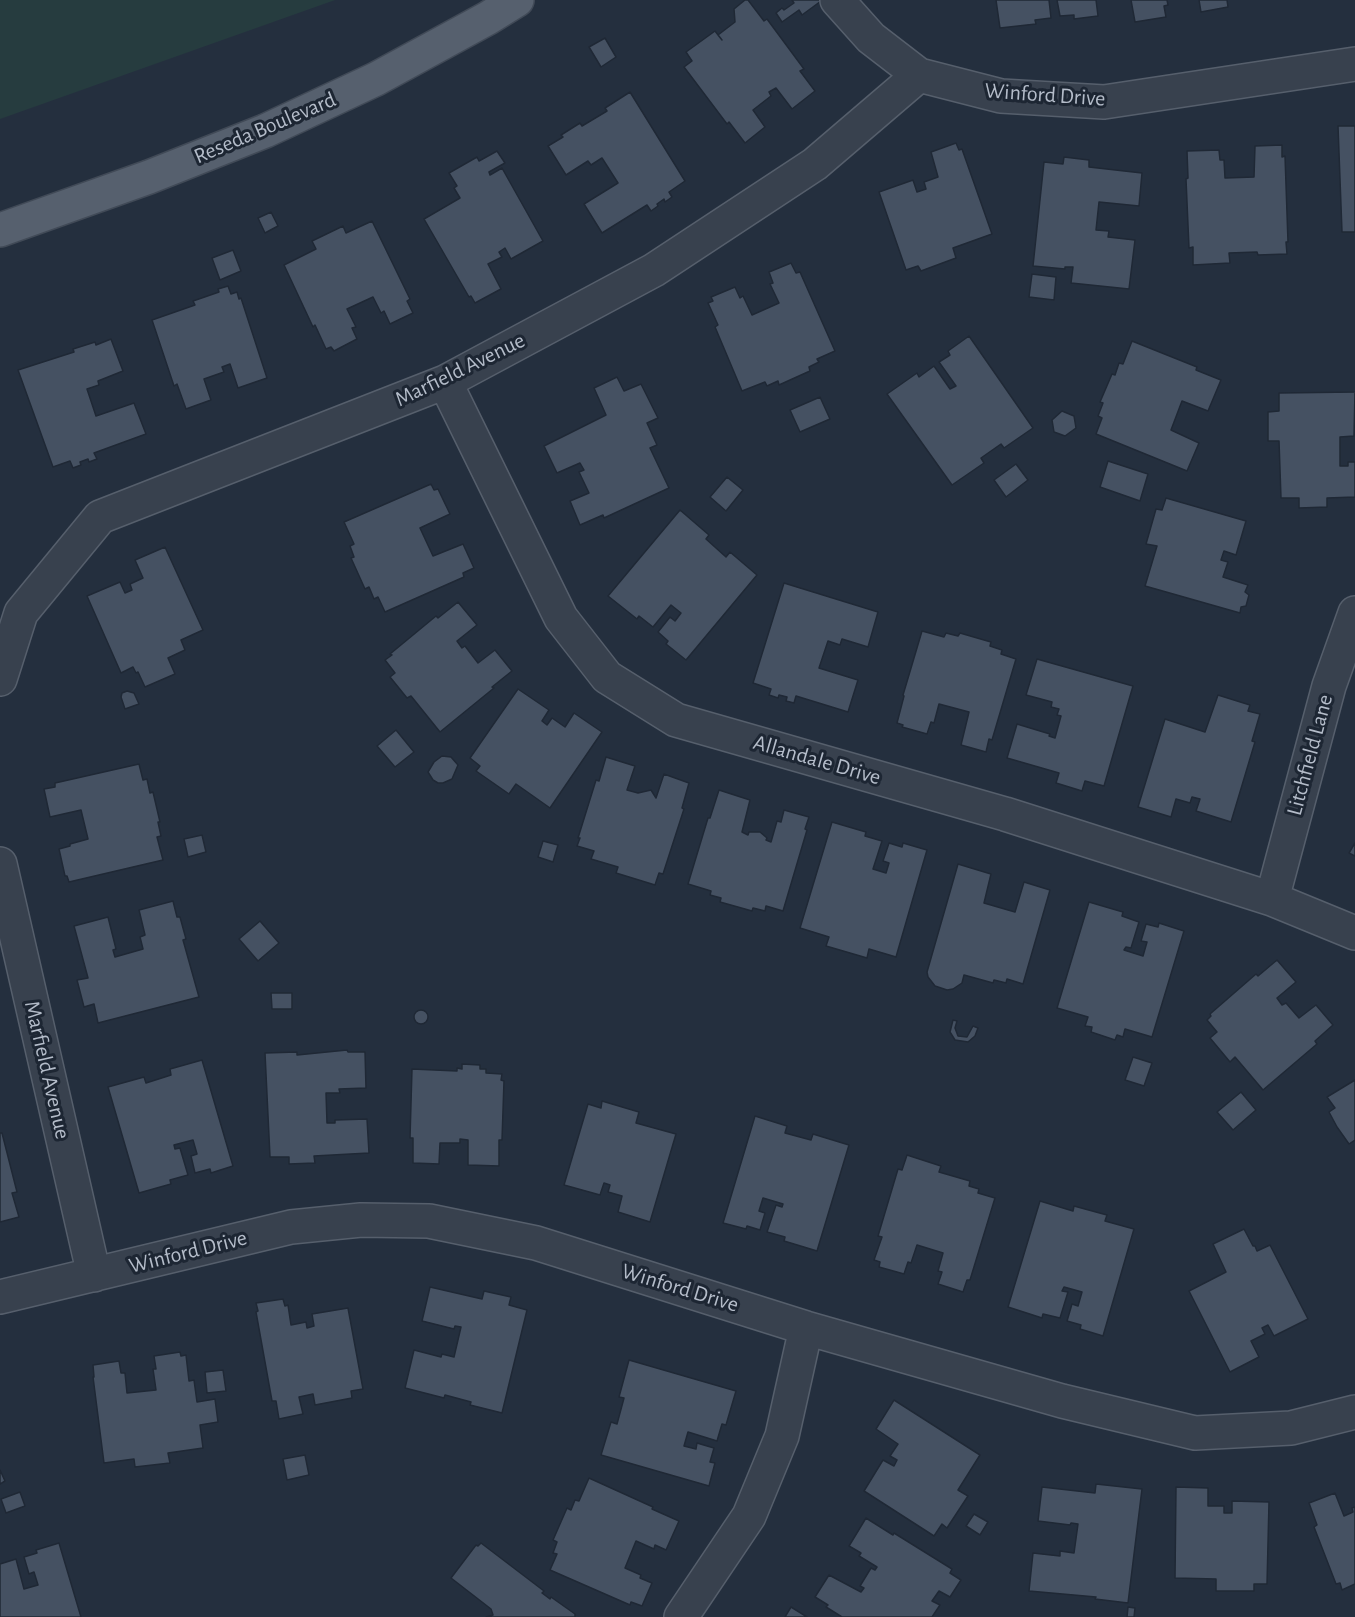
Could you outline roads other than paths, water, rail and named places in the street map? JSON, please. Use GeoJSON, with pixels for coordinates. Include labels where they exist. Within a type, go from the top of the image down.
{"type":"FeatureCollection","features":[{"type":"Feature","properties":{"kind":"main road","name":"Reseda Boulevard"},"geometry":{"type":"LineString","coordinates":[[0,230],[149,177],[265,131],[376,80],[518,0]]}},
{"type":"Feature","properties":{"kind":"street","name":"Winford Drive"},"geometry":{"type":"LineString","coordinates":[[837,0],[871,38],[919,75],[1001,96],[1104,102],[1355,64]]}},
{"type":"Feature","properties":{"kind":"street","name":"Marfield Avenue"},"geometry":{"type":"LineString","coordinates":[[0,679],[21,612],[100,517],[445,382],[654,270],[815,164],[919,75]]}},
{"type":"Feature","properties":{"kind":"street","name":"Allandale Drive"},"geometry":{"type":"LineString","coordinates":[[445,382],[561,618],[608,677],[676,720],[1005,814],[1272,899],[1355,933]]}},
{"type":"Feature","properties":{"kind":"street","name":"Litchfield Lane"},"geometry":{"type":"LineString","coordinates":[[1272,899],[1329,686],[1355,613]]}},
{"type":"Feature","properties":{"kind":"street","name":"Marfield Avenue"},"geometry":{"type":"LineString","coordinates":[[0,864],[94,1275]]}},
{"type":"Feature","properties":{"kind":"street","name":"Winford Drive"},"geometry":{"type":"LineString","coordinates":[[0,1297],[291,1227],[361,1221],[429,1221],[536,1243],[806,1328],[1062,1401],[1194,1433],[1291,1428],[1355,1412]]}},
{"type":"Feature","properties":{"kind":"street"},"geometry":{"type":"LineString","coordinates":[[681,1617],[749,1516],[782,1436],[806,1328]]}}]}
